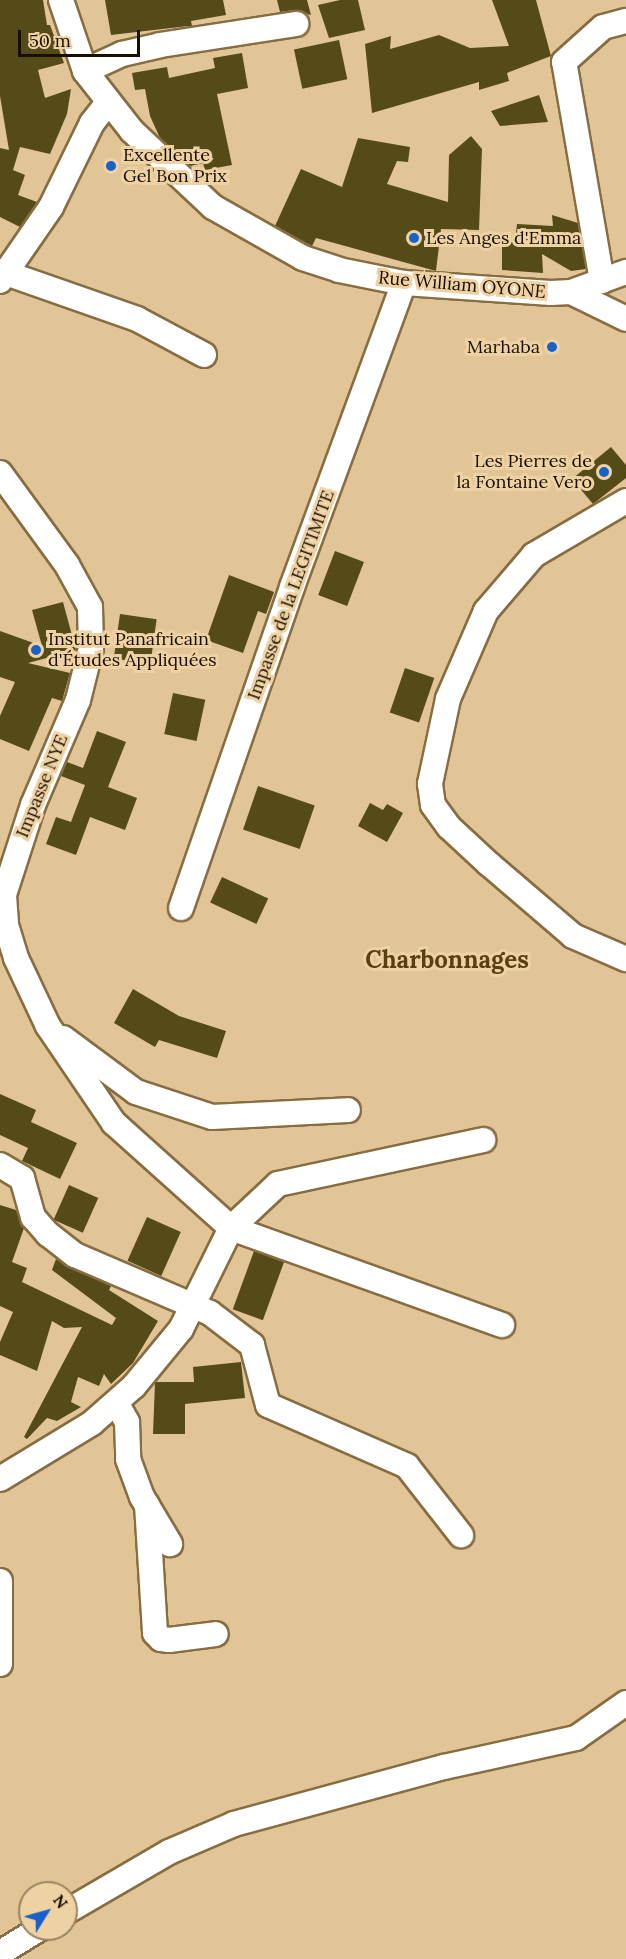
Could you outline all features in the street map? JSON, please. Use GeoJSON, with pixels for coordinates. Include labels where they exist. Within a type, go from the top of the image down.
{"type":"FeatureCollection","features":[{"type":"Feature","properties":{"kind":"street","name":"Rue William OYONE"},"geometry":{"type":"LineString","coordinates":[[61,0],[85,71],[107,104],[182,181],[241,226],[319,265],[404,283],[571,292],[626,272]]}},
{"type":"Feature","properties":{"kind":"street"},"geometry":{"type":"LineString","coordinates":[[602,281],[564,62],[603,27],[626,21]]}},
{"type":"Feature","properties":{"kind":"street"},"geometry":{"type":"LineString","coordinates":[[85,71],[122,54],[151,47],[296,24]]}},
{"type":"Feature","properties":{"kind":"street"},"geometry":{"type":"LineString","coordinates":[[107,104],[92,123],[51,207],[2,275],[137,319],[204,355]]}},
{"type":"Feature","properties":{"kind":"street","name":"Impasse de la LEGITIMITE"},"geometry":{"type":"LineString","coordinates":[[181,908],[292,587],[404,283]]}},
{"type":"Feature","properties":{"kind":"street"},"geometry":{"type":"LineString","coordinates":[[571,292],[626,319]]}},
{"type":"Feature","properties":{"kind":"street","name":"Impasse NYE"},"geometry":{"type":"LineString","coordinates":[[0,473],[67,565],[90,608],[91,648],[78,700],[33,805],[4,895],[6,925],[16,958],[48,1026],[114,1123],[231,1228]]}},
{"type":"Feature","properties":{"kind":"street"},"geometry":{"type":"LineString","coordinates":[[626,501],[534,555],[486,611],[448,699],[429,784],[433,806],[449,827],[489,864],[573,936],[626,959]]}},
{"type":"Feature","properties":{"kind":"street"},"geometry":{"type":"LineString","coordinates":[[48,1026],[136,1092],[212,1117],[348,1110]]}},
{"type":"Feature","properties":{"kind":"street"},"geometry":{"type":"LineString","coordinates":[[0,1479],[117,1404],[181,1329],[195,1305],[231,1228],[278,1184],[483,1140]]}},
{"type":"Feature","properties":{"kind":"street"},"geometry":{"type":"LineString","coordinates":[[0,1165],[22,1178],[33,1217],[75,1255],[195,1305],[252,1345],[268,1405],[407,1466],[461,1535]]}},
{"type":"Feature","properties":{"kind":"street"},"geometry":{"type":"LineString","coordinates":[[231,1228],[501,1325]]}},
{"type":"Feature","properties":{"kind":"street"},"geometry":{"type":"LineString","coordinates":[[117,1404],[127,1422],[128,1458],[147,1505],[170,1544]]}},
{"type":"Feature","properties":{"kind":"street"},"geometry":{"type":"LineString","coordinates":[[147,1505],[155,1633],[161,1639],[169,1640],[216,1634]]}},
{"type":"Feature","properties":{"kind":"street"},"geometry":{"type":"LineString","coordinates":[[0,1581],[0,1664]]}},
{"type":"Feature","properties":{"kind":"street"},"geometry":{"type":"LineString","coordinates":[[78,1905],[169,1852],[234,1824],[444,1767],[576,1738],[626,1703]]}},
{"type":"Feature","properties":{"kind":"street"},"geometry":{"type":"LineString","coordinates":[[0,1953],[20,1941]]}},
{"type":"Feature","properties":{"kind":"building"},"geometry":{"type":"Polygon","coordinates":[[[0,0],[43,0],[47,25],[50,25],[64,63],[38,70],[45,98],[71,89],[67,114],[50,154],[20,147],[13,170],[25,175],[18,195],[37,202],[20,227],[0,217],[0,148],[9,150],[0,96],[0,0]]]}},
{"type":"Feature","properties":{"kind":"building"},"geometry":{"type":"Polygon","coordinates":[[[105,0],[223,0],[226,15],[191,21],[192,26],[111,35],[105,0]]]}},
{"type":"Feature","properties":{"kind":"building"},"geometry":{"type":"Polygon","coordinates":[[[277,0],[307,0],[311,15],[294,10],[280,12],[277,0]]]}},
{"type":"Feature","properties":{"kind":"building"},"geometry":{"type":"Polygon","coordinates":[[[340,0],[358,0],[365,30],[329,38],[318,5],[340,0]]]}},
{"type":"Feature","properties":{"kind":"building"},"geometry":{"type":"Polygon","coordinates":[[[492,0],[536,0],[551,56],[507,73],[509,81],[479,90],[479,82],[372,113],[365,44],[391,36],[390,49],[439,35],[470,48],[509,46],[492,0]]]}},
{"type":"Feature","properties":{"kind":"building"},"geometry":{"type":"Polygon","coordinates":[[[339,40],[347,79],[302,89],[294,50],[339,40]]]}},
{"type":"Feature","properties":{"kind":"building"},"geometry":{"type":"Polygon","coordinates":[[[242,53],[248,88],[217,94],[232,165],[205,170],[203,163],[190,166],[160,138],[150,116],[145,89],[135,90],[132,73],[167,67],[169,78],[215,68],[213,58],[242,53]]]}},
{"type":"Feature","properties":{"kind":"building"},"geometry":{"type":"Polygon","coordinates":[[[539,95],[548,122],[500,126],[491,111],[539,95]]]}},
{"type":"Feature","properties":{"kind":"building"},"geometry":{"type":"Polygon","coordinates":[[[471,136],[482,149],[479,230],[441,229],[436,271],[316,238],[312,246],[275,226],[301,169],[342,187],[358,138],[410,147],[408,162],[397,161],[387,184],[448,202],[449,155],[471,136]]]}},
{"type":"Feature","properties":{"kind":"building"},"geometry":{"type":"Polygon","coordinates":[[[552,215],[578,223],[586,269],[571,271],[542,254],[543,273],[502,270],[502,242],[515,242],[517,224],[553,226],[552,215]]]}},
{"type":"Feature","properties":{"kind":"building","name":"Les Pierres de la Fontaine Vero"},"geometry":{"type":"Polygon","coordinates":[[[611,447],[626,465],[626,478],[593,504],[572,479],[611,447]]]}},
{"type":"Feature","properties":{"kind":"building"},"geometry":{"type":"Polygon","coordinates":[[[335,551],[364,562],[347,606],[318,595],[335,551]]]}},
{"type":"Feature","properties":{"kind":"building"},"geometry":{"type":"Polygon","coordinates":[[[229,575],[274,592],[266,614],[258,611],[243,653],[206,640],[229,575]]]}},
{"type":"Feature","properties":{"kind":"building"},"geometry":{"type":"Polygon","coordinates":[[[63,602],[76,650],[28,663],[70,673],[62,701],[52,698],[29,751],[0,739],[0,716],[15,682],[0,677],[0,631],[42,646],[32,610],[63,602]]]}},
{"type":"Feature","properties":{"kind":"building"},"geometry":{"type":"Polygon","coordinates":[[[120,614],[157,619],[150,664],[114,659],[120,614]]]}},
{"type":"Feature","properties":{"kind":"building"},"geometry":{"type":"Polygon","coordinates":[[[405,668],[434,678],[419,723],[390,712],[405,668]]]}},
{"type":"Feature","properties":{"kind":"building"},"geometry":{"type":"Polygon","coordinates":[[[173,693],[205,700],[197,741],[164,734],[173,693]]]}},
{"type":"Feature","properties":{"kind":"building"},"geometry":{"type":"Polygon","coordinates":[[[97,731],[126,742],[108,787],[137,798],[125,830],[90,817],[76,855],[46,844],[56,817],[71,822],[85,785],[61,776],[67,762],[83,768],[97,731]]]}},
{"type":"Feature","properties":{"kind":"building"},"geometry":{"type":"Polygon","coordinates":[[[258,786],[315,806],[300,849],[243,829],[258,786]]]}},
{"type":"Feature","properties":{"kind":"building"},"geometry":{"type":"Polygon","coordinates":[[[370,803],[383,810],[387,804],[403,813],[387,842],[358,826],[370,803]]]}},
{"type":"Feature","properties":{"kind":"building"},"geometry":{"type":"Polygon","coordinates":[[[222,877],[268,899],[256,924],[210,902],[222,877]]]}},
{"type":"Feature","properties":{"kind":"building"},"geometry":{"type":"Polygon","coordinates":[[[133,989],[179,1016],[226,1031],[217,1058],[159,1040],[155,1047],[114,1023],[133,989]]]}},
{"type":"Feature","properties":{"kind":"building"},"geometry":{"type":"Polygon","coordinates":[[[0,1094],[36,1110],[31,1122],[77,1143],[60,1179],[22,1161],[28,1148],[0,1135],[0,1094]]]}},
{"type":"Feature","properties":{"kind":"building"},"geometry":{"type":"Polygon","coordinates":[[[69,1185],[98,1198],[83,1233],[54,1220],[69,1185]]]}},
{"type":"Feature","properties":{"kind":"building"},"geometry":{"type":"Polygon","coordinates":[[[0,1205],[16,1210],[24,1228],[12,1262],[27,1268],[22,1282],[112,1325],[116,1318],[52,1270],[56,1259],[111,1286],[109,1290],[158,1321],[133,1363],[111,1384],[104,1374],[99,1386],[78,1377],[71,1402],[81,1407],[57,1421],[47,1418],[27,1439],[24,1437],[82,1327],[64,1328],[52,1321],[37,1371],[0,1355],[0,1342],[13,1312],[0,1306],[0,1205]]]}},
{"type":"Feature","properties":{"kind":"building"},"geometry":{"type":"Polygon","coordinates":[[[147,1217],[181,1232],[161,1276],[127,1261],[147,1217]]]}},
{"type":"Feature","properties":{"kind":"building"},"geometry":{"type":"Polygon","coordinates":[[[254,1251],[284,1262],[263,1320],[233,1309],[254,1251]]]}},
{"type":"Feature","properties":{"kind":"building"},"geometry":{"type":"Polygon","coordinates":[[[241,1362],[245,1398],[185,1404],[185,1434],[153,1434],[155,1382],[194,1382],[193,1367],[241,1362]]]}},
{"type":"Feature","properties":{"kind":"place","name":"Excellente Gel Bon Prix"},"geometry":{"type":"Point","coordinates":[111,166]}},
{"type":"Feature","properties":{"kind":"place","name":"Les Anges d'Emma"},"geometry":{"type":"Point","coordinates":[414,238]}},
{"type":"Feature","properties":{"kind":"place","name":"Marhaba"},"geometry":{"type":"Point","coordinates":[552,347]}},
{"type":"Feature","properties":{"kind":"place","name":"Les Pierres de la Fontaine Vero"},"geometry":{"type":"Point","coordinates":[604,472]}},
{"type":"Feature","properties":{"kind":"place","name":"Institut Panafricain d'Études Appliquées"},"geometry":{"type":"Point","coordinates":[36,650]}},
{"type":"Feature","properties":{"kind":"district","name":"Charbonnages"},"geometry":{"type":"Point","coordinates":[447,960]}}]}
